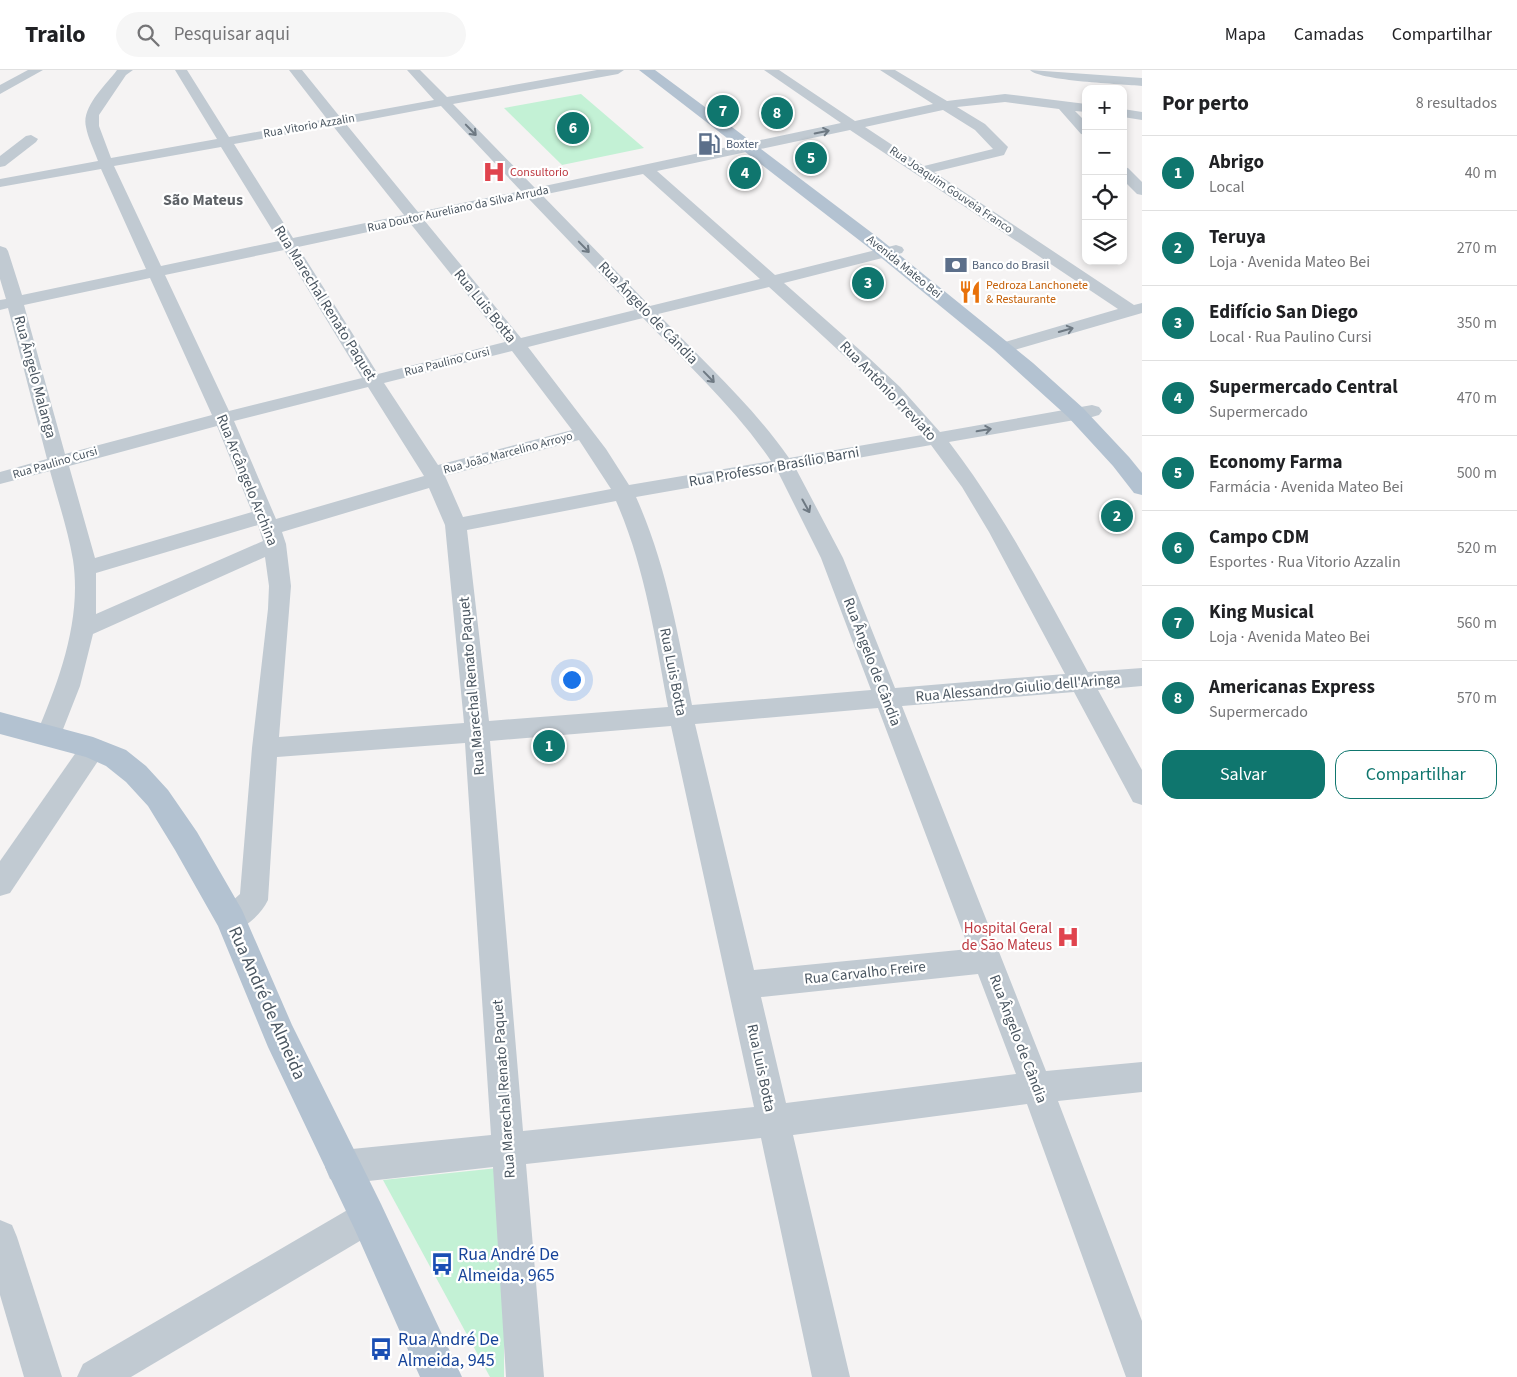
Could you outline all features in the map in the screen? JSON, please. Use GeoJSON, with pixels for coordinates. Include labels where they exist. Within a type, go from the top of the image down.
{"type":"FeatureCollection","features":[{"type":"Feature","properties":{"kind":"main road","name":"Avenida Mateo Bei"},"geometry":{"type":"LineString","coordinates":[[646,70],[753,146]]}},
{"type":"Feature","properties":{"kind":"main road","name":"Avenida Mateo Bei"},"geometry":{"type":"LineString","coordinates":[[658,70],[753,146],[1012,346],[1084,412],[1142,469]]}},
{"type":"Feature","properties":{"kind":"main road","name":"Avenida Mateo Bei"},"geometry":{"type":"LineString","coordinates":[[1084,412],[1142,488]]}},
{"type":"Feature","properties":{"kind":"main road","name":"Rua André de Almeida"},"geometry":{"type":"LineString","coordinates":[[0,722],[93,748],[116,758],[136,774],[158,798],[186,841],[231,920],[280,1036],[342,1167],[368,1217],[441,1377]]}},
{"type":"Feature","properties":{"kind":"street"},"geometry":{"type":"LineString","coordinates":[[0,90],[36,70]]}},
{"type":"Feature","properties":{"kind":"street","name":"Rua Arcângelo Archina"},"geometry":{"type":"LineString","coordinates":[[126,70],[104,95],[92,114],[92,126],[106,164],[223,418],[270,530],[280,586],[265,748],[254,900],[231,920]]}},
{"type":"Feature","properties":{"kind":"street","name":"Rua Marechal Renato Paquet"},"geometry":{"type":"LineString","coordinates":[[181,70],[434,476],[456,525],[469,638],[477,733],[509,1150],[524,1377]]}},
{"type":"Feature","properties":{"kind":"street","name":"Rua Luis Botta"},"geometry":{"type":"LineString","coordinates":[[295,70],[517,346],[528,363],[584,433],[613,474],[636,523],[648,561],[667,642],[680,714],[744,985],[831,1377]]}},
{"type":"Feature","properties":{"kind":"street","name":"Rua Ângelo de Cândia"},"geometry":{"type":"LineString","coordinates":[[413,70],[737,406],[766,439],[784,465],[832,558],[1037,1087],[1142,1370]]}},
{"type":"Feature","properties":{"kind":"street"},"geometry":{"type":"LineString","coordinates":[[532,70],[547,83]]}},
{"type":"Feature","properties":{"kind":"street","name":"Rua Vitorio Azzalin"},"geometry":{"type":"LineString","coordinates":[[0,183],[618,70]]}},
{"type":"Feature","properties":{"kind":"street","name":"Rua Joaquim Gouveia Franco"},"geometry":{"type":"LineString","coordinates":[[770,70],[921,171],[1137,309]]}},
{"type":"Feature","properties":{"kind":"street"},"geometry":{"type":"LineString","coordinates":[[886,70],[980,127],[998,142],[1002,149],[995,153],[921,171]]}},
{"type":"Feature","properties":{"kind":"street"},"geometry":{"type":"LineString","coordinates":[[1036,70],[1050,74],[1142,82]]}},
{"type":"Feature","properties":{"kind":"street","name":"Rua Doutor Aureliano da Silva Arruda"},"geometry":{"type":"LineString","coordinates":[[8,303],[976,100],[1005,98],[1082,107]]}},
{"type":"Feature","properties":{"kind":"street"},"geometry":{"type":"LineString","coordinates":[[1062,104],[1085,130]]}},
{"type":"Feature","properties":{"kind":"street"},"geometry":{"type":"LineString","coordinates":[[1127,114],[1142,116]]}},
{"type":"Feature","properties":{"kind":"street"},"geometry":{"type":"LineString","coordinates":[[0,163],[31,139]]}},
{"type":"Feature","properties":{"kind":"street","name":"Rua Antônio Previato"},"geometry":{"type":"LineString","coordinates":[[646,169],[863,362],[893,391],[936,439],[970,484],[1000,532],[1142,794]]}},
{"type":"Feature","properties":{"kind":"street"},"geometry":{"type":"LineString","coordinates":[[1127,175],[1141,189]]}},
{"type":"Feature","properties":{"kind":"street","name":"Rua Ângelo Malanga"},"geometry":{"type":"LineString","coordinates":[[0,251],[8,303],[45,409],[57,462],[76,521],[86,568],[86,601],[82,630],[66,694],[49,735]]}},
{"type":"Feature","properties":{"kind":"street","name":"Rua Paulino Cursi"},"geometry":{"type":"LineString","coordinates":[[0,478],[223,418],[891,251]]}},
{"type":"Feature","properties":{"kind":"street"},"geometry":{"type":"LineString","coordinates":[[1012,346],[1137,309]]}},
{"type":"Feature","properties":{"kind":"street","name":"Rua Professor Brasílio Barni"},"geometry":{"type":"LineString","coordinates":[[456,525],[623,493],[1084,412]]}},
{"type":"Feature","properties":{"kind":"street","name":"Rua João Marcelino Arroyo"},"geometry":{"type":"LineString","coordinates":[[86,568],[270,530],[434,476],[584,433]]}},
{"type":"Feature","properties":{"kind":"street"},"geometry":{"type":"LineString","coordinates":[[82,630],[270,530]]}},
{"type":"Feature","properties":{"kind":"street","name":"Rua Alessandro Giulio dell'Aringa"},"geometry":{"type":"LineString","coordinates":[[265,748],[477,733],[680,714],[886,700],[1142,677]]}},
{"type":"Feature","properties":{"kind":"street"},"geometry":{"type":"LineString","coordinates":[[0,884],[8,856],[93,748]]}},
{"type":"Feature","properties":{"kind":"street","name":"Rua Carvalho Freire"},"geometry":{"type":"LineString","coordinates":[[744,985],[987,960]]}},
{"type":"Feature","properties":{"kind":"street"},"geometry":{"type":"LineString","coordinates":[[342,1167],[773,1121],[1037,1087],[1142,1076]]}},
{"type":"Feature","properties":{"kind":"street"},"geometry":{"type":"LineString","coordinates":[[96,1377],[368,1217]]}},
{"type":"Feature","properties":{"kind":"street"},"geometry":{"type":"LineString","coordinates":[[0,1237],[44,1377]]}},
{"type":"Feature","properties":{"kind":"green space"},"geometry":{"type":"Polygon","coordinates":[[[581,94],[644,148],[562,165],[504,108],[581,94]]]}},
{"type":"Feature","properties":{"kind":"green space"},"geometry":{"type":"Polygon","coordinates":[[[498,1168],[504,1251],[504,1377],[490,1377],[383,1180],[498,1168]]]}},
{"type":"Feature","properties":{"kind":"place","name":"King Musical"},"geometry":{"type":"Point","coordinates":[723,111]}},
{"type":"Feature","properties":{"kind":"place","name":"Americanas Express"},"geometry":{"type":"Point","coordinates":[777,113]}},
{"type":"Feature","properties":{"kind":"place","name":"Campo CDM"},"geometry":{"type":"Point","coordinates":[573,128]}},
{"type":"Feature","properties":{"kind":"place","name":"Boxter"},"geometry":{"type":"Point","coordinates":[709,144]}},
{"type":"Feature","properties":{"kind":"place","name":"Economy Farma"},"geometry":{"type":"Point","coordinates":[811,158]}},
{"type":"Feature","properties":{"kind":"place","name":"Consultorio"},"geometry":{"type":"Point","coordinates":[494,172]}},
{"type":"Feature","properties":{"kind":"place","name":"Supermercado Central"},"geometry":{"type":"Point","coordinates":[745,173]}},
{"type":"Feature","properties":{"kind":"place","name":"Banco do Brasil"},"geometry":{"type":"Point","coordinates":[956,265]}},
{"type":"Feature","properties":{"kind":"place","name":"Edifício San Diego"},"geometry":{"type":"Point","coordinates":[868,283]}},
{"type":"Feature","properties":{"kind":"place","name":"Pedroza Lanchonete & Restaurante"},"geometry":{"type":"Point","coordinates":[970,292]}},
{"type":"Feature","properties":{"kind":"place","name":"Teruya"},"geometry":{"type":"Point","coordinates":[1117,516]}},
{"type":"Feature","properties":{"kind":"place","name":"Abrigo"},"geometry":{"type":"Point","coordinates":[549,746]}},
{"type":"Feature","properties":{"kind":"place","name":"Hospital Geral de São Mateus"},"geometry":{"type":"Point","coordinates":[1068,937]}},
{"type":"Feature","properties":{"kind":"place","name":"Rua André De Almeida, 965"},"geometry":{"type":"Point","coordinates":[442,1264]}},
{"type":"Feature","properties":{"kind":"place","name":"Rua André De Almeida, 945"},"geometry":{"type":"Point","coordinates":[381,1349]}},
{"type":"Feature","properties":{"kind":"district","name":"São Mateus"},"geometry":{"type":"Point","coordinates":[203,200]}}]}
